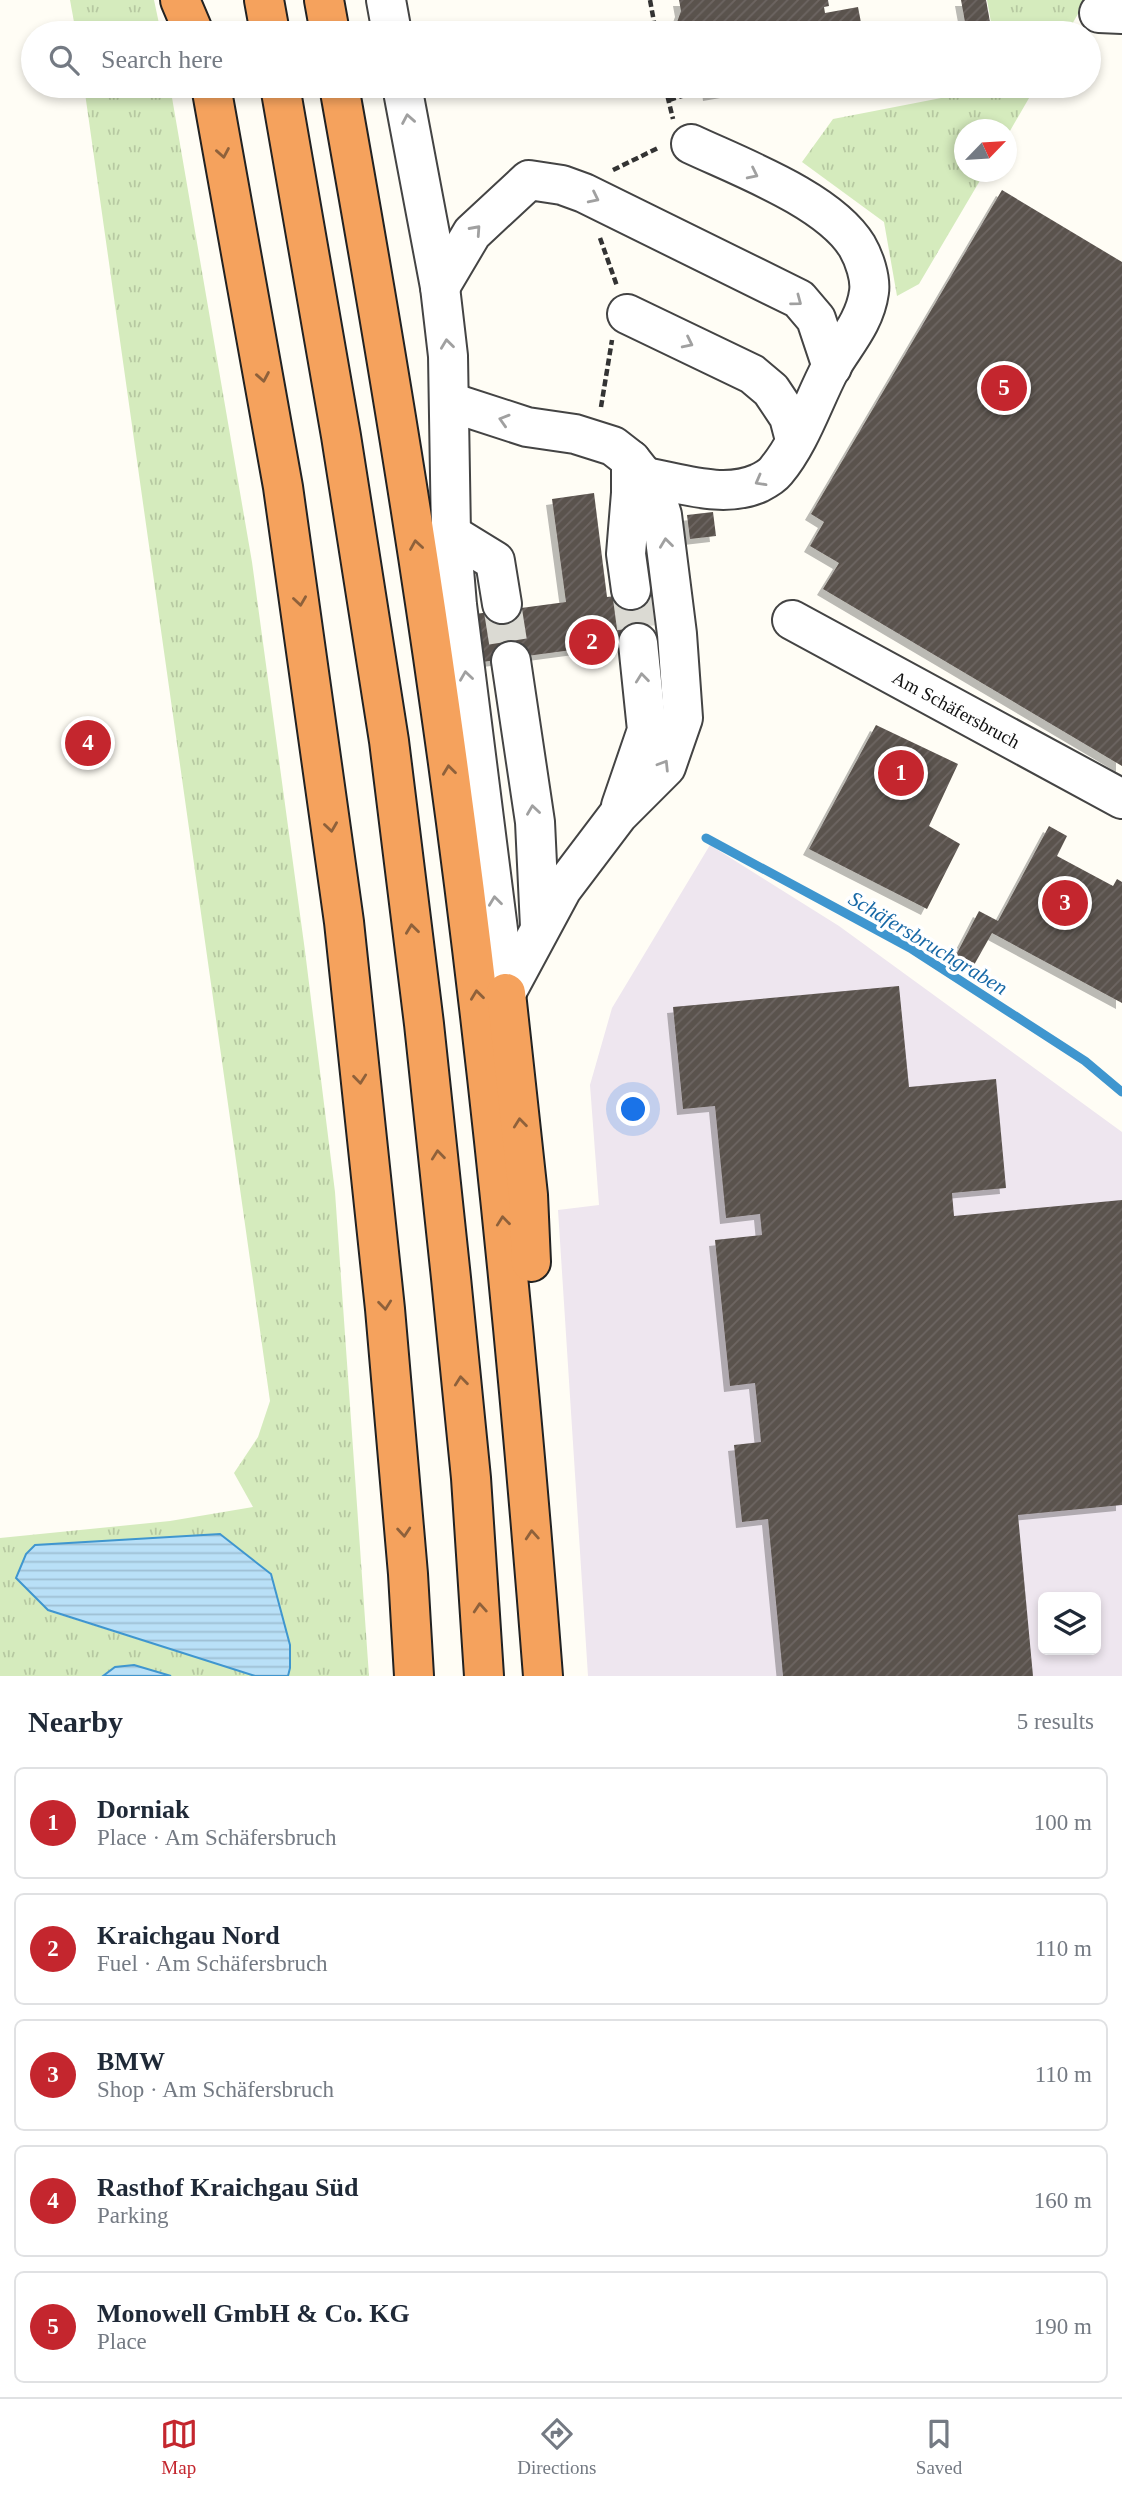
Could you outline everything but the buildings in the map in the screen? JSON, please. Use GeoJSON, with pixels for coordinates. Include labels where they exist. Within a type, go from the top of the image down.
{"type":"FeatureCollection","features":[{"type":"Feature","properties":{"kind":"highway"},"geometry":{"type":"LineString","coordinates":[[180,0],[189,21]]}},
{"type":"Feature","properties":{"kind":"highway"},"geometry":{"type":"LineString","coordinates":[[195,0],[199,21]]}},
{"type":"Feature","properties":{"kind":"highway"},"geometry":{"type":"LineString","coordinates":[[264,0],[268,21]]}},
{"type":"Feature","properties":{"kind":"highway"},"geometry":{"type":"LineString","coordinates":[[324,0],[328,21]]}},
{"type":"Feature","properties":{"kind":"highway"},"geometry":{"type":"LineString","coordinates":[[213,98],[283,487],[344,922],[385,1308],[407,1560],[414,1676]]}},
{"type":"Feature","properties":{"kind":"highway"},"geometry":{"type":"LineString","coordinates":[[282,98],[341,436],[392,768],[424,1024],[471,1478],[484,1676]]}},
{"type":"Feature","properties":{"kind":"highway"},"geometry":{"type":"LineString","coordinates":[[341,98],[389,368],[442,722],[485,1059],[526,1460],[543,1676]]}},
{"type":"Feature","properties":{"kind":"highway"},"geometry":{"type":"LineString","coordinates":[[506,993],[528,1195],[533,1306],[526,1460]]}},
{"type":"Feature","properties":{"kind":"street"},"geometry":{"type":"LineString","coordinates":[[386,0],[390,21]]}},
{"type":"Feature","properties":{"kind":"street"},"geometry":{"type":"LineString","coordinates":[[404,98],[440,287],[448,356],[451,534],[457,606],[506,993]]}},
{"type":"Feature","properties":{"kind":"street"},"geometry":{"type":"LineString","coordinates":[[638,469],[731,492],[762,481],[776,472],[832,367],[859,326],[869,290],[866,269],[857,247],[840,223],[805,199],[691,144]]}},
{"type":"Feature","properties":{"kind":"street"},"geometry":{"type":"LineString","coordinates":[[440,287],[472,233],[529,180],[562,185],[584,193],[799,299],[816,318],[832,367]]}},
{"type":"Feature","properties":{"kind":"street"},"geometry":{"type":"LineString","coordinates":[[627,314],[751,374],[771,390],[789,417],[795,440]]}},
{"type":"Feature","properties":{"kind":"street"},"geometry":{"type":"LineString","coordinates":[[450,402],[527,427],[575,434],[613,446],[638,469],[654,489],[662,515],[677,634],[684,719],[667,767],[618,815],[562,888],[506,993]]}},
{"type":"Feature","properties":{"kind":"street"},"geometry":{"type":"LineString","coordinates":[[631,590],[626,554],[631,493],[638,469]]}},
{"type":"Feature","properties":{"kind":"street"},"geometry":{"type":"LineString","coordinates":[[451,534],[495,561],[502,604]]}},
{"type":"Feature","properties":{"kind":"street","name":"Am Schäfersbruch"},"geometry":{"type":"LineString","coordinates":[[792,620],[1122,799]]}},
{"type":"Feature","properties":{"kind":"street"},"geometry":{"type":"LineString","coordinates":[[618,815],[647,730],[638,643]]}},
{"type":"Feature","properties":{"kind":"street"},"geometry":{"type":"LineString","coordinates":[[510,661],[535,822],[540,927]]}},
{"type":"Feature","properties":{"kind":"path"},"geometry":{"type":"LineString","coordinates":[[650,0],[654,21]]}},
{"type":"Feature","properties":{"kind":"path"},"geometry":{"type":"LineString","coordinates":[[596,441],[613,330],[627,314]]}},
{"type":"Feature","properties":{"kind":"shaded area"},"geometry":{"type":"Polygon","coordinates":[[[710,845],[839,926],[1122,1132],[1122,1676],[588,1676],[558,1210],[599,1205],[590,1085],[612,1008],[710,845]]]}},
{"type":"Feature","properties":{"kind":"green space"},"geometry":{"type":"Polygon","coordinates":[[[70,0],[154,0],[158,21],[74,21],[70,0]]]}},
{"type":"Feature","properties":{"kind":"green space"},"geometry":{"type":"Polygon","coordinates":[[[987,0],[1086,0],[1074,21],[991,21],[987,0]]]}},
{"type":"Feature","properties":{"kind":"green space"},"geometry":{"type":"Polygon","coordinates":[[[86,98],[172,98],[252,562],[305,951],[335,1192],[369,1676],[288,1676],[290,1668],[48,1611],[255,1676],[171,1676],[134,1665],[103,1676],[0,1676],[0,1538],[170,1521],[253,1507],[234,1473],[258,1437],[270,1401],[86,98]]]}},
{"type":"Feature","properties":{"kind":"green space"},"geometry":{"type":"Polygon","coordinates":[[[941,98],[1029,98],[1017,119],[954,119],[954,182],[979,182],[919,284],[897,296],[884,222],[802,162],[833,119],[941,98]]]}},
{"type":"Feature","properties":{"kind":"water"},"geometry":{"type":"Polygon","coordinates":[[[220,1534],[271,1574],[290,1645],[288,1676],[255,1676],[48,1610],[16,1578],[26,1554],[35,1545],[220,1534]]]}},
{"type":"Feature","properties":{"kind":"water"},"geometry":{"type":"Polygon","coordinates":[[[134,1665],[171,1676],[103,1676],[115,1667],[134,1665]]]}},
{"type":"Feature","properties":{"kind":"waterway","name":"Schäfersbruchgraben"},"geometry":{"type":"LineString","coordinates":[[706,838],[910,948],[1085,1061],[1122,1092]]}},
{"type":"Feature","properties":{"kind":"tunnel"},"geometry":{"type":"LineString","coordinates":[[631,590],[638,643]]}},
{"type":"Feature","properties":{"kind":"tunnel"},"geometry":{"type":"LineString","coordinates":[[502,604],[511,661]]}},
{"type":"Feature","properties":{"kind":"place","name":"Monowell GmbH & Co. KG"},"geometry":{"type":"Point","coordinates":[1004,388]}},
{"type":"Feature","properties":{"kind":"place","name":"Kraichgau Nord"},"geometry":{"type":"Point","coordinates":[592,642]}},
{"type":"Feature","properties":{"kind":"place","name":"Rasthof Kraichgau Süd"},"geometry":{"type":"Point","coordinates":[88,743]}},
{"type":"Feature","properties":{"kind":"place","name":"Dorniak"},"geometry":{"type":"Point","coordinates":[901,773]}},
{"type":"Feature","properties":{"kind":"place","name":"BMW"},"geometry":{"type":"Point","coordinates":[1065,903]}}]}
